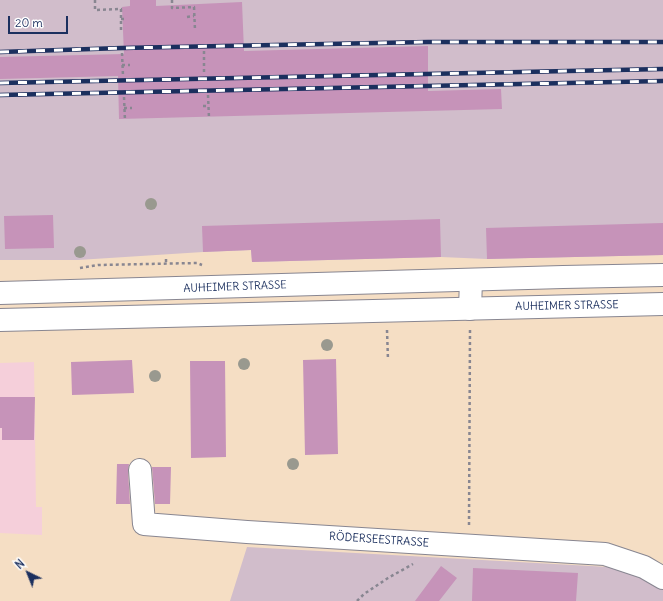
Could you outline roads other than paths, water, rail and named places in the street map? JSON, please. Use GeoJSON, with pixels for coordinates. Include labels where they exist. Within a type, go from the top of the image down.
{"type":"FeatureCollection","features":[{"type":"Feature","properties":{"kind":"main road","name":"AUHEIMER STRASSE"},"geometry":{"type":"LineString","coordinates":[[0,293],[663,275]]}},
{"type":"Feature","properties":{"kind":"main road"},"geometry":{"type":"LineString","coordinates":[[470,309],[471,280]]}},
{"type":"Feature","properties":{"kind":"main road","name":"AUHEIMER STRASSE"},"geometry":{"type":"LineString","coordinates":[[0,320],[663,304]]}},
{"type":"Feature","properties":{"kind":"main road","name":"RÖDERSEESTRASSE"},"geometry":{"type":"LineString","coordinates":[[140,470],[144,524],[462,546],[605,554],[644,567],[663,578]]}},
{"type":"Feature","properties":{"kind":"railway"},"geometry":{"type":"LineString","coordinates":[[0,52],[428,42],[663,42]]}},
{"type":"Feature","properties":{"kind":"railway"},"geometry":{"type":"LineString","coordinates":[[0,83],[663,69]]}},
{"type":"Feature","properties":{"kind":"railway"},"geometry":{"type":"LineString","coordinates":[[0,95],[663,81]]}}]}
